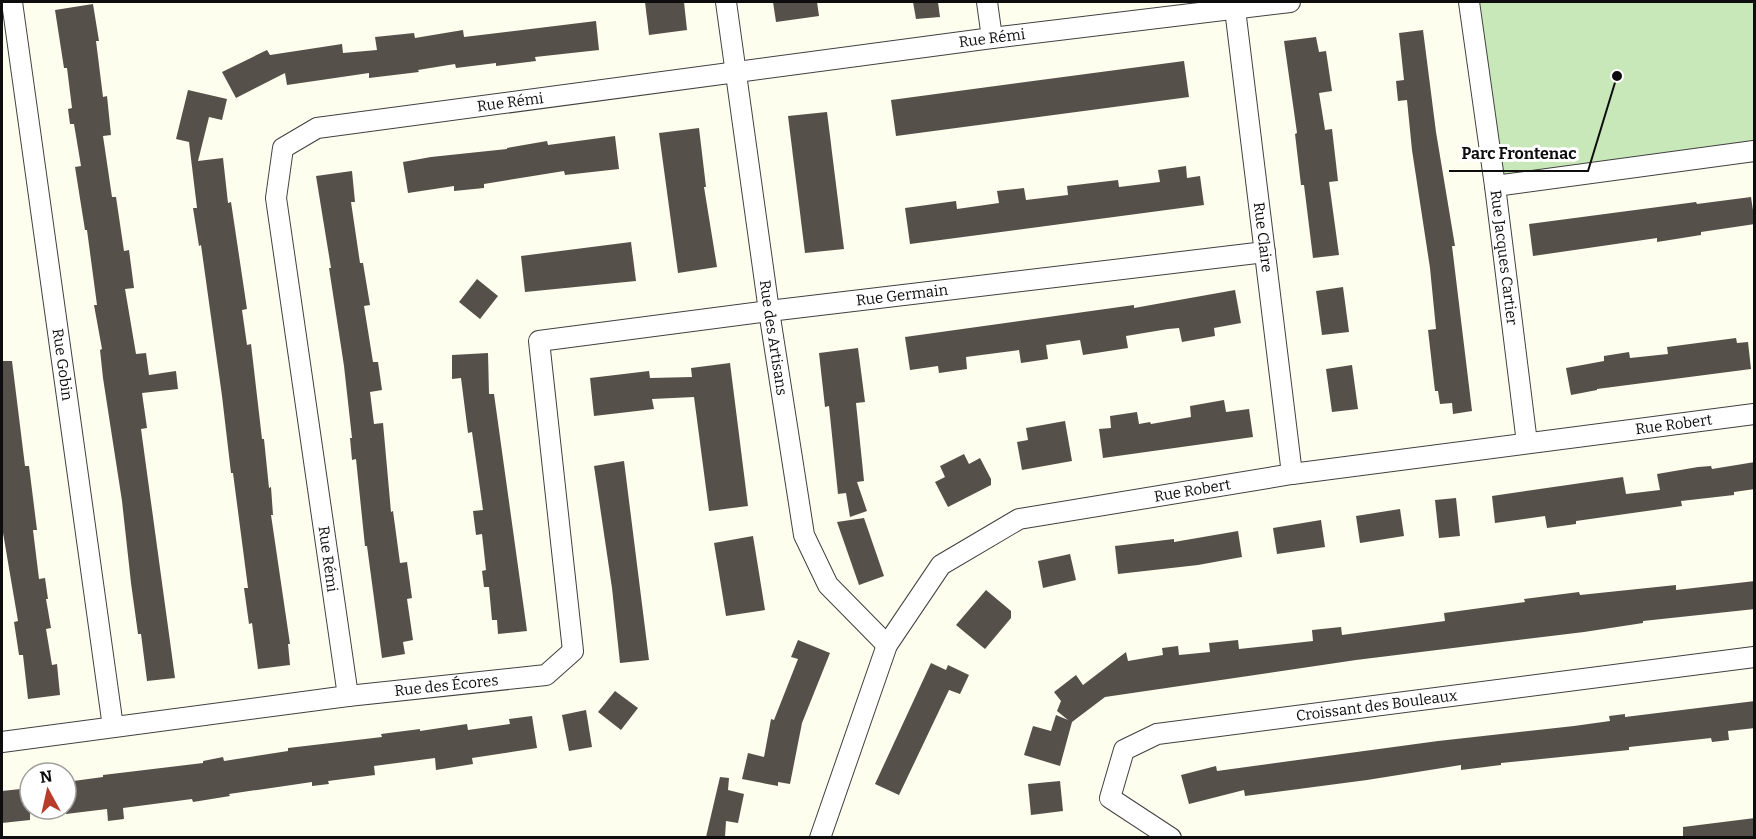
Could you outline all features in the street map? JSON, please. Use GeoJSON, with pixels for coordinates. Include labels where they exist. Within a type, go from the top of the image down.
{"type":"FeatureCollection","features":[{"type":"Feature","properties":{"kind":"street","name":"Rue Gobin"},"geometry":{"type":"LineString","coordinates":[[12,2],[113,727]]}},
{"type":"Feature","properties":{"kind":"street","name":"Rue des Artisans"},"geometry":{"type":"LineString","coordinates":[[726,2],[769,311],[804,535],[828,585],[887,645]]}},
{"type":"Feature","properties":{"kind":"street"},"geometry":{"type":"LineString","coordinates":[[987,2],[992,38]]}},
{"type":"Feature","properties":{"kind":"street","name":"Rue Rémi"},"geometry":{"type":"LineString","coordinates":[[348,696],[276,198],[284,148],[317,128],[1236,5],[1290,2]]}},
{"type":"Feature","properties":{"kind":"street","name":"Rue Jacques Cartier"},"geometry":{"type":"LineString","coordinates":[[1468,2],[1496,186],[1527,442]]}},
{"type":"Feature","properties":{"kind":"street","name":"Rue Claire"},"geometry":{"type":"LineString","coordinates":[[1236,5],[1292,474]]}},
{"type":"Feature","properties":{"kind":"street"},"geometry":{"type":"LineString","coordinates":[[1496,186],[1755,151]]}},
{"type":"Feature","properties":{"kind":"street","name":"Rue Germain"},"geometry":{"type":"LineString","coordinates":[[538,341],[1265,252]]}},
{"type":"Feature","properties":{"kind":"street","name":"Rue des Écores"},"geometry":{"type":"LineString","coordinates":[[2,742],[348,696],[546,675],[573,651],[538,341]]}},
{"type":"Feature","properties":{"kind":"street","name":"Rue Robert"},"geometry":{"type":"LineString","coordinates":[[820,837],[887,645],[942,565],[1019,519],[1292,474],[1755,414]]}},
{"type":"Feature","properties":{"kind":"street","name":"Croissant des Bouleaux"},"geometry":{"type":"LineString","coordinates":[[1171,837],[1110,798],[1124,750],[1157,734],[1755,657]]}},
{"type":"Feature","properties":{"kind":"green space"},"geometry":{"type":"Polygon","coordinates":[[[1469,2],[1754,2],[1754,151],[1495,186],[1469,2]]]}},
{"type":"Feature","properties":{"kind":"building"},"geometry":{"type":"Polygon","coordinates":[[[645,2],[684,2],[687,30],[649,35],[645,2]]]}},
{"type":"Feature","properties":{"kind":"building"},"geometry":{"type":"Polygon","coordinates":[[[773,2],[817,2],[819,16],[776,22],[773,2]]]}},
{"type":"Feature","properties":{"kind":"building"},"geometry":{"type":"Polygon","coordinates":[[[913,2],[938,2],[940,17],[916,19],[913,2]]]}},
{"type":"Feature","properties":{"kind":"building"},"geometry":{"type":"Polygon","coordinates":[[[93,4],[99,41],[96,41],[103,97],[107,96],[111,135],[103,136],[112,197],[116,197],[124,251],[129,250],[134,288],[125,289],[136,354],[146,353],[149,375],[176,371],[178,389],[142,393],[147,428],[141,429],[175,678],[147,681],[141,634],[138,634],[122,501],[103,378],[100,350],[102,349],[94,305],[97,305],[87,230],[85,230],[75,167],[81,166],[74,124],[70,124],[68,109],[72,108],[67,68],[64,68],[55,10],[93,4]]]}},
{"type":"Feature","properties":{"kind":"building"},"geometry":{"type":"Polygon","coordinates":[[[596,21],[599,50],[535,57],[536,61],[456,68],[455,64],[418,70],[419,72],[369,78],[369,73],[287,85],[285,73],[236,98],[222,72],[267,50],[270,55],[342,44],[343,53],[377,50],[375,37],[414,33],[415,38],[463,30],[464,37],[596,21]]]}},
{"type":"Feature","properties":{"kind":"building"},"geometry":{"type":"Polygon","coordinates":[[[1423,30],[1436,132],[1455,246],[1452,246],[1472,411],[1453,414],[1452,403],[1440,404],[1438,391],[1435,391],[1428,330],[1436,329],[1430,268],[1412,150],[1407,100],[1398,101],[1396,81],[1404,80],[1399,33],[1423,30]]]}},
{"type":"Feature","properties":{"kind":"building"},"geometry":{"type":"Polygon","coordinates":[[[1316,37],[1319,52],[1326,51],[1332,91],[1319,93],[1325,130],[1332,129],[1338,181],[1329,182],[1339,255],[1313,258],[1304,185],[1301,185],[1295,134],[1297,133],[1284,41],[1316,37]]]}},
{"type":"Feature","properties":{"kind":"building"},"geometry":{"type":"Polygon","coordinates":[[[1184,61],[1189,97],[896,136],[891,100],[1184,61]]]}},
{"type":"Feature","properties":{"kind":"building"},"geometry":{"type":"Polygon","coordinates":[[[188,90],[227,99],[222,120],[209,117],[198,161],[223,158],[228,203],[231,202],[247,309],[242,310],[247,345],[251,344],[262,439],[264,439],[269,488],[271,487],[273,515],[271,515],[290,644],[288,644],[290,665],[258,669],[252,623],[249,624],[244,588],[248,588],[233,473],[231,473],[201,245],[199,246],[193,208],[197,208],[189,142],[176,139],[188,90]]]}},
{"type":"Feature","properties":{"kind":"building"},"geometry":{"type":"Polygon","coordinates":[[[827,112],[844,249],[805,253],[788,116],[827,112]]]}},
{"type":"Feature","properties":{"kind":"building"},"geometry":{"type":"Polygon","coordinates":[[[699,128],[706,187],[704,187],[717,267],[678,273],[659,133],[699,128]]]}},
{"type":"Feature","properties":{"kind":"building"},"geometry":{"type":"Polygon","coordinates":[[[615,136],[619,169],[565,175],[564,171],[484,184],[484,188],[454,191],[454,186],[408,193],[403,162],[507,149],[547,141],[548,145],[615,136]]]}},
{"type":"Feature","properties":{"kind":"building"},"geometry":{"type":"Polygon","coordinates":[[[1186,166],[1187,178],[1200,176],[1204,205],[910,244],[905,208],[956,201],[957,209],[999,203],[997,191],[1024,188],[1026,200],[1068,195],[1067,186],[1118,180],[1119,187],[1160,182],[1158,170],[1186,166]]]}},
{"type":"Feature","properties":{"kind":"building"},"geometry":{"type":"Polygon","coordinates":[[[352,171],[355,202],[351,202],[360,263],[363,263],[370,305],[364,306],[373,362],[378,362],[382,390],[370,392],[374,424],[383,423],[391,512],[393,511],[400,563],[407,562],[412,598],[407,599],[413,640],[403,642],[405,654],[382,658],[367,546],[365,546],[356,459],[352,460],[350,438],[352,438],[344,366],[316,176],[352,171]]]}},
{"type":"Feature","properties":{"kind":"building"},"geometry":{"type":"Polygon","coordinates":[[[1751,197],[1755,224],[1701,232],[1701,235],[1657,242],[1657,238],[1533,256],[1529,224],[1751,197]]]}},
{"type":"Feature","properties":{"kind":"building"},"geometry":{"type":"Polygon","coordinates":[[[631,242],[636,281],[525,292],[521,256],[631,242]]]}},
{"type":"Feature","properties":{"kind":"building"},"geometry":{"type":"Polygon","coordinates":[[[477,279],[498,296],[480,319],[459,302],[477,279]]]}},
{"type":"Feature","properties":{"kind":"building"},"geometry":{"type":"Polygon","coordinates":[[[1343,287],[1349,332],[1322,335],[1316,291],[1343,287]]]}},
{"type":"Feature","properties":{"kind":"building"},"geometry":{"type":"Polygon","coordinates":[[[1235,290],[1241,323],[1214,328],[1215,336],[1182,342],[1179,328],[1168,329],[1126,336],[1128,348],[1083,355],[1080,340],[1046,345],[1048,359],[1021,363],[1019,350],[966,357],[967,369],[939,373],[938,366],[910,370],[905,337],[1134,305],[1134,308],[1235,290]]]}},
{"type":"Feature","properties":{"kind":"building"},"geometry":{"type":"Polygon","coordinates":[[[1736,338],[1737,343],[1748,342],[1751,369],[1597,389],[1571,395],[1566,368],[1604,361],[1604,356],[1629,352],[1630,358],[1668,354],[1667,347],[1736,338]]]}},
{"type":"Feature","properties":{"kind":"building"},"geometry":{"type":"Polygon","coordinates":[[[858,348],[865,402],[856,403],[864,481],[857,482],[867,511],[850,517],[846,493],[838,494],[829,406],[825,407],[819,353],[858,348]]]}},
{"type":"Feature","properties":{"kind":"building"},"geometry":{"type":"Polygon","coordinates":[[[488,353],[489,394],[494,394],[527,631],[498,634],[497,620],[492,620],[489,587],[484,587],[482,571],[486,570],[482,534],[476,535],[473,511],[483,510],[472,432],[468,433],[461,378],[452,379],[452,355],[488,353]]]}},
{"type":"Feature","properties":{"kind":"building"},"geometry":{"type":"Polygon","coordinates":[[[2,361],[12,361],[25,466],[29,466],[37,530],[33,530],[39,579],[45,578],[48,599],[46,599],[51,628],[46,629],[52,665],[57,664],[60,695],[28,699],[23,655],[19,655],[14,622],[18,621],[2,527],[2,361]]]}},
{"type":"Feature","properties":{"kind":"building"},"geometry":{"type":"Polygon","coordinates":[[[730,363],[748,506],[709,511],[694,397],[652,399],[654,409],[594,416],[590,378],[649,371],[650,378],[692,377],[691,368],[730,363]]]}},
{"type":"Feature","properties":{"kind":"building"},"geometry":{"type":"Polygon","coordinates":[[[1352,365],[1358,409],[1332,412],[1326,369],[1352,365]]]}},
{"type":"Feature","properties":{"kind":"building"},"geometry":{"type":"Polygon","coordinates":[[[1224,400],[1226,412],[1249,409],[1253,437],[1103,458],[1099,429],[1111,428],[1110,416],[1137,412],[1139,424],[1150,422],[1151,424],[1191,417],[1190,406],[1224,400]]]}},
{"type":"Feature","properties":{"kind":"building"},"geometry":{"type":"Polygon","coordinates":[[[1065,421],[1072,461],[1022,470],[1017,442],[1028,440],[1026,428],[1065,421]]]}},
{"type":"Feature","properties":{"kind":"building"},"geometry":{"type":"Polygon","coordinates":[[[964,454],[969,464],[980,458],[991,479],[991,485],[948,507],[935,482],[945,477],[940,466],[964,454]]]}},
{"type":"Feature","properties":{"kind":"building"},"geometry":{"type":"Polygon","coordinates":[[[624,461],[649,660],[620,663],[612,588],[594,466],[624,461]]]}},
{"type":"Feature","properties":{"kind":"building"},"geometry":{"type":"Polygon","coordinates":[[[1755,462],[1755,489],[1734,492],[1734,495],[1681,501],[1682,506],[1576,521],[1576,524],[1547,528],[1545,516],[1495,523],[1492,496],[1623,477],[1626,494],[1660,490],[1657,474],[1698,467],[1711,466],[1712,469],[1755,462]]]}},
{"type":"Feature","properties":{"kind":"building"},"geometry":{"type":"Polygon","coordinates":[[[1456,498],[1460,536],[1439,538],[1435,500],[1456,498]]]}},
{"type":"Feature","properties":{"kind":"building"},"geometry":{"type":"Polygon","coordinates":[[[1400,509],[1404,536],[1360,543],[1356,516],[1400,509]]]}},
{"type":"Feature","properties":{"kind":"building"},"geometry":{"type":"Polygon","coordinates":[[[864,518],[884,576],[859,585],[837,522],[864,518]]]}},
{"type":"Feature","properties":{"kind":"building"},"geometry":{"type":"Polygon","coordinates":[[[1321,520],[1325,547],[1277,554],[1273,528],[1321,520]]]}},
{"type":"Feature","properties":{"kind":"building"},"geometry":{"type":"Polygon","coordinates":[[[1238,531],[1242,557],[1198,565],[1118,574],[1115,546],[1174,539],[1174,542],[1238,531]]]}},
{"type":"Feature","properties":{"kind":"building"},"geometry":{"type":"Polygon","coordinates":[[[753,536],[765,610],[726,616],[714,543],[753,536]]]}},
{"type":"Feature","properties":{"kind":"building"},"geometry":{"type":"Polygon","coordinates":[[[1070,554],[1076,580],[1043,588],[1038,561],[1070,554]]]}},
{"type":"Feature","properties":{"kind":"building"},"geometry":{"type":"Polygon","coordinates":[[[1755,581],[1755,609],[1643,621],[1643,623],[1584,632],[1356,660],[1105,697],[1072,722],[1060,766],[1024,755],[1033,726],[1051,731],[1056,715],[1068,720],[1057,711],[1061,701],[1054,692],[1076,675],[1083,685],[1126,652],[1128,661],[1163,655],[1162,648],[1178,646],[1179,655],[1210,652],[1209,643],[1238,640],[1239,649],[1313,641],[1312,630],[1341,627],[1342,635],[1445,621],[1444,613],[1525,602],[1524,599],[1579,592],[1580,595],[1676,585],[1676,590],[1755,581]]]}},
{"type":"Feature","properties":{"kind":"building"},"geometry":{"type":"Polygon","coordinates":[[[986,590],[1011,611],[1011,618],[985,649],[956,625],[986,590]]]}},
{"type":"Feature","properties":{"kind":"building"},"geometry":{"type":"Polygon","coordinates":[[[798,640],[830,653],[802,723],[790,784],[778,782],[778,786],[742,779],[748,753],[764,757],[771,719],[774,720],[798,659],[791,657],[798,640]]]}},
{"type":"Feature","properties":{"kind":"building"},"geometry":{"type":"Polygon","coordinates":[[[931,663],[946,670],[948,665],[969,675],[960,694],[949,690],[899,795],[875,784],[931,663]]]}},
{"type":"Feature","properties":{"kind":"building"},"geometry":{"type":"Polygon","coordinates":[[[615,691],[638,708],[621,730],[598,712],[615,691]]]}},
{"type":"Feature","properties":{"kind":"building"},"geometry":{"type":"Polygon","coordinates":[[[1755,701],[1755,728],[1728,731],[1729,740],[1712,742],[1711,738],[1629,747],[1629,750],[1501,763],[1501,765],[1461,770],[1461,765],[1245,796],[1244,790],[1189,804],[1181,775],[1216,766],[1217,771],[1438,741],[1610,721],[1609,716],[1625,714],[1625,717],[1755,701]]]}},
{"type":"Feature","properties":{"kind":"building"},"geometry":{"type":"Polygon","coordinates":[[[586,710],[592,747],[569,751],[562,715],[586,710]]]}},
{"type":"Feature","properties":{"kind":"building"},"geometry":{"type":"Polygon","coordinates":[[[532,716],[537,748],[472,758],[473,764],[436,770],[435,758],[374,766],[375,775],[328,781],[329,784],[312,786],[312,782],[229,794],[230,796],[193,802],[192,799],[123,808],[124,819],[108,821],[107,809],[78,813],[78,780],[103,777],[103,775],[203,763],[203,761],[223,757],[224,761],[288,751],[288,748],[382,737],[381,734],[467,724],[468,730],[510,724],[509,719],[532,716]]]}},
{"type":"Feature","properties":{"kind":"building"},"geometry":{"type":"Polygon","coordinates":[[[720,777],[729,778],[728,790],[744,794],[738,823],[726,821],[725,837],[706,837],[720,777]]]}},
{"type":"Feature","properties":{"kind":"building"},"geometry":{"type":"Polygon","coordinates":[[[1060,781],[1063,811],[1031,815],[1028,784],[1060,781]]]}},
{"type":"Feature","properties":{"kind":"building"},"geometry":{"type":"Polygon","coordinates":[[[18,789],[18,821],[21,821],[2,823],[2,791],[18,789]]]}},
{"type":"Feature","properties":{"kind":"building"},"geometry":{"type":"Polygon","coordinates":[[[1755,818],[1755,837],[1683,837],[1683,827],[1755,818]]]}},
{"type":"Feature","properties":{"kind":"place","name":"Parc Frontenac"},"geometry":{"type":"Point","coordinates":[1617,76]}}]}
